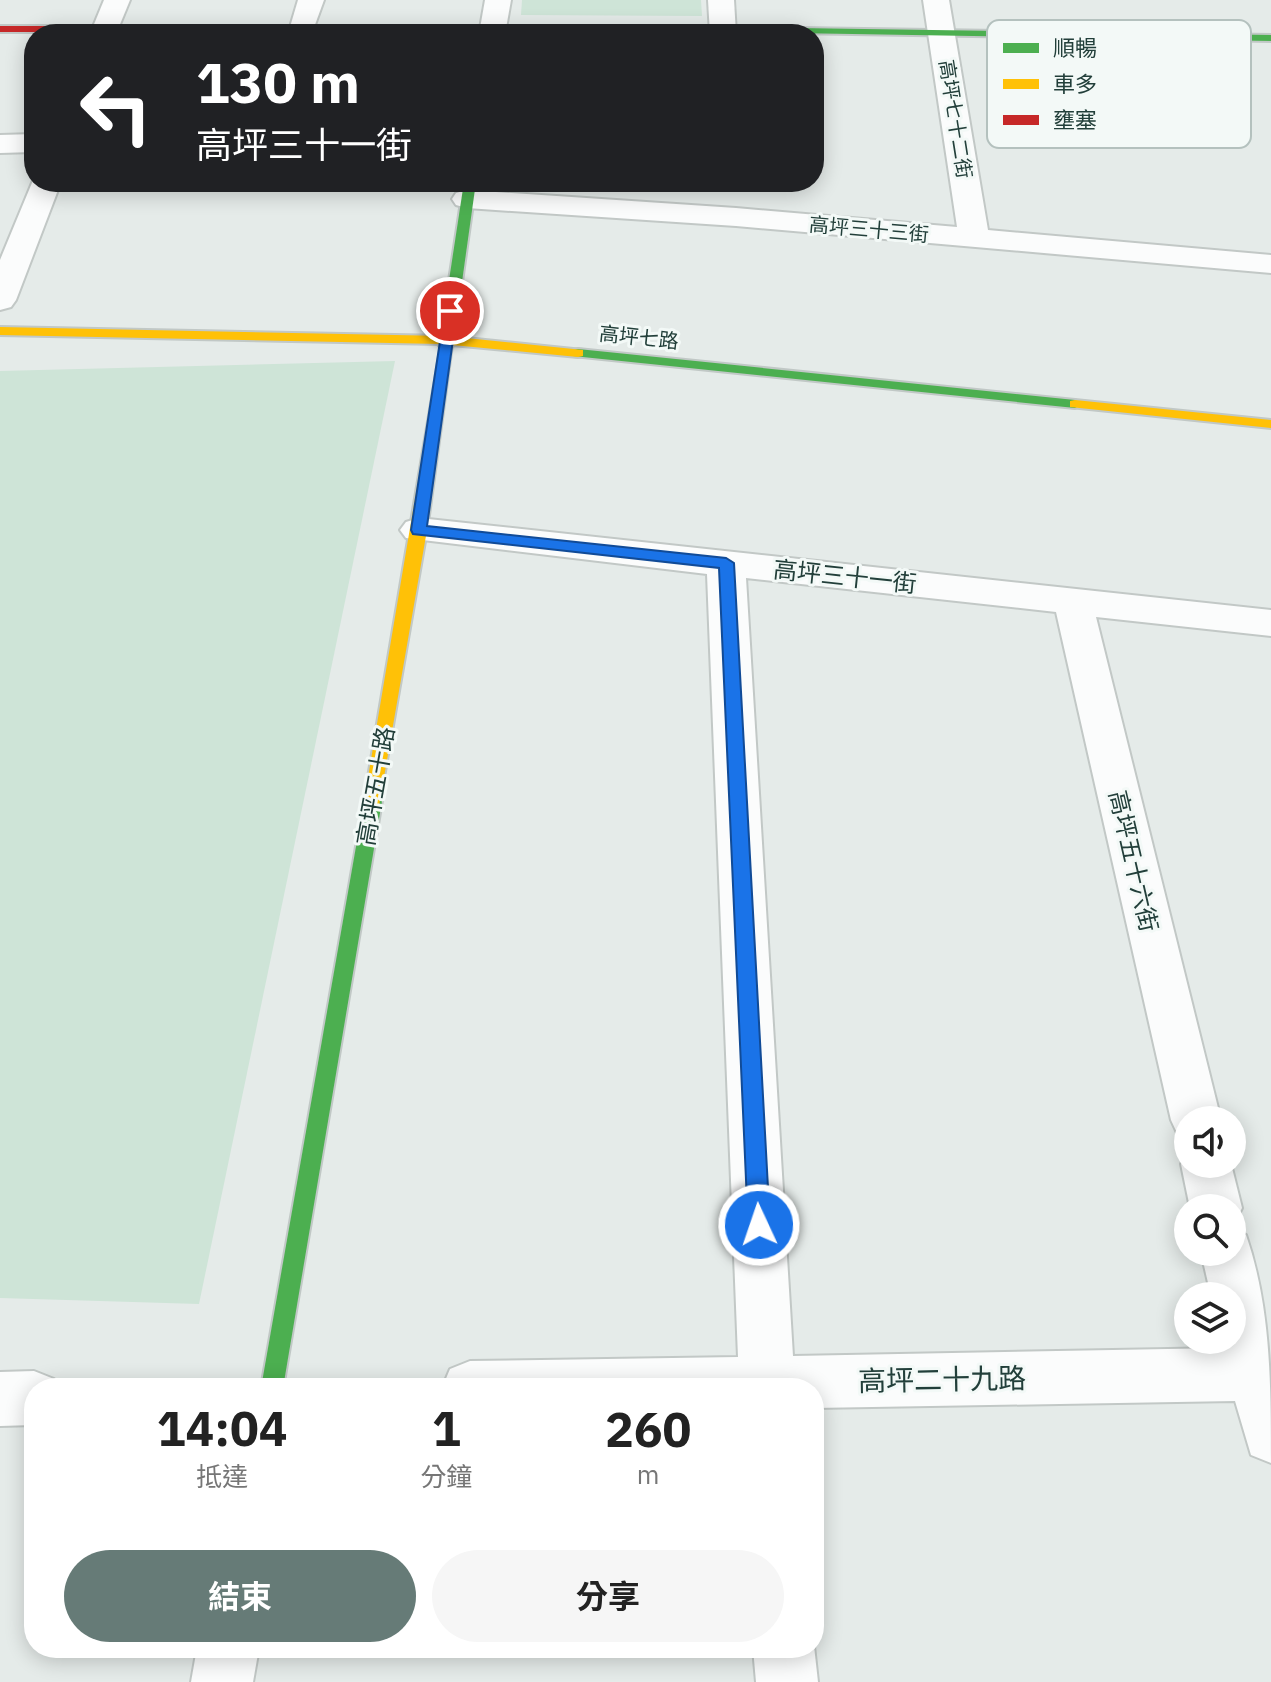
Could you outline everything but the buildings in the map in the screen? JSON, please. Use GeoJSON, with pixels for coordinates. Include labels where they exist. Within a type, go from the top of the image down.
{"type":"FeatureCollection","features":[{"type":"Feature","properties":{"kind":"street"},"geometry":{"type":"LineString","coordinates":[[107,24],[117,0]]}},
{"type":"Feature","properties":{"kind":"street"},"geometry":{"type":"LineString","coordinates":[[304,24],[311,0]]}},
{"type":"Feature","properties":{"kind":"street"},"geometry":{"type":"LineString","coordinates":[[494,24],[498,0]]}},
{"type":"Feature","properties":{"kind":"street"},"geometry":{"type":"LineString","coordinates":[[721,0],[722,24]]}},
{"type":"Feature","properties":{"kind":"street","name":"高坪七十二街"},"geometry":{"type":"LineString","coordinates":[[936,0],[974,238]]}},
{"type":"Feature","properties":{"kind":"street"},"geometry":{"type":"LineString","coordinates":[[0,29],[24,29]]}},
{"type":"Feature","properties":{"kind":"street"},"geometry":{"type":"LineString","coordinates":[[824,32],[987,33]]}},
{"type":"Feature","properties":{"kind":"street"},"geometry":{"type":"LineString","coordinates":[[1251,38],[1271,38]]}},
{"type":"Feature","properties":{"kind":"street"},"geometry":{"type":"LineString","coordinates":[[0,144],[24,143]]}},
{"type":"Feature","properties":{"kind":"street"},"geometry":{"type":"LineString","coordinates":[[0,300],[42,192]]}},
{"type":"Feature","properties":{"kind":"street","name":"高坪五十路"},"geometry":{"type":"LineString","coordinates":[[274,1378],[419,530],[468,192]]}},
{"type":"Feature","properties":{"kind":"street","name":"高坪三十三街"},"geometry":{"type":"LineString","coordinates":[[502,192],[736,206],[974,238],[1271,264]]}},
{"type":"Feature","properties":{"kind":"street","name":"高坪七路"},"geometry":{"type":"LineString","coordinates":[[0,331],[446,340],[1271,424]]}},
{"type":"Feature","properties":{"kind":"street","name":"高坪三十一街"},"geometry":{"type":"LineString","coordinates":[[419,530],[1271,623]]}},
{"type":"Feature","properties":{"kind":"street"},"geometry":{"type":"LineString","coordinates":[[726,563],[767,1378]]}},
{"type":"Feature","properties":{"kind":"street","name":"高坪五十六街"},"geometry":{"type":"LineString","coordinates":[[1073,601],[1193,1106]]}},
{"type":"Feature","properties":{"kind":"street"},"geometry":{"type":"LineString","coordinates":[[1231,1266],[1263,1374],[1271,1435]]}},
{"type":"Feature","properties":{"kind":"street","name":"高坪二十九路"},"geometry":{"type":"LineString","coordinates":[[824,1384],[1263,1374]]}},
{"type":"Feature","properties":{"kind":"street"},"geometry":{"type":"LineString","coordinates":[[0,1399],[24,1398]]}},
{"type":"Feature","properties":{"kind":"street"},"geometry":{"type":"LineString","coordinates":[[222,1682],[226,1658]]}},
{"type":"Feature","properties":{"kind":"street"},"geometry":{"type":"LineString","coordinates":[[785,1658],[787,1682]]}},
{"type":"Feature","properties":{"kind":"green space"},"geometry":{"type":"Polygon","coordinates":[[[522,0],[701,0],[702,16],[521,15],[522,0]]]}},
{"type":"Feature","properties":{"kind":"green space"},"geometry":{"type":"Polygon","coordinates":[[[395,361],[199,1304],[0,1298],[0,371],[395,361]]]}},
{"type":"Feature","properties":{"kind":"traffic: fast"},"geometry":{"type":"LineString","coordinates":[[824,31],[987,34]]}},
{"type":"Feature","properties":{"kind":"traffic: fast"},"geometry":{"type":"LineString","coordinates":[[1251,38],[1271,38]]}},
{"type":"Feature","properties":{"kind":"traffic: fast"},"geometry":{"type":"LineString","coordinates":[[446,346],[469,192]]}},
{"type":"Feature","properties":{"kind":"traffic: fast"},"geometry":{"type":"LineString","coordinates":[[578,353],[1075,404]]}},
{"type":"Feature","properties":{"kind":"traffic: fast"},"geometry":{"type":"LineString","coordinates":[[274,1378],[373,801]]}},
{"type":"Feature","properties":{"kind":"traffic: slow"},"geometry":{"type":"LineString","coordinates":[[0,331],[446,340],[578,353]]}},
{"type":"Feature","properties":{"kind":"traffic: slow"},"geometry":{"type":"LineString","coordinates":[[373,801],[419,530],[446,346]]}},
{"type":"Feature","properties":{"kind":"traffic: slow"},"geometry":{"type":"LineString","coordinates":[[1075,404],[1271,424]]}},
{"type":"Feature","properties":{"kind":"traffic: jam"},"geometry":{"type":"LineString","coordinates":[[0,29],[24,29]]}},
{"type":"Feature","properties":{"kind":"route"},"geometry":{"type":"LineString","coordinates":[[450,311],[419,530],[726,563],[759,1225]]}}]}
